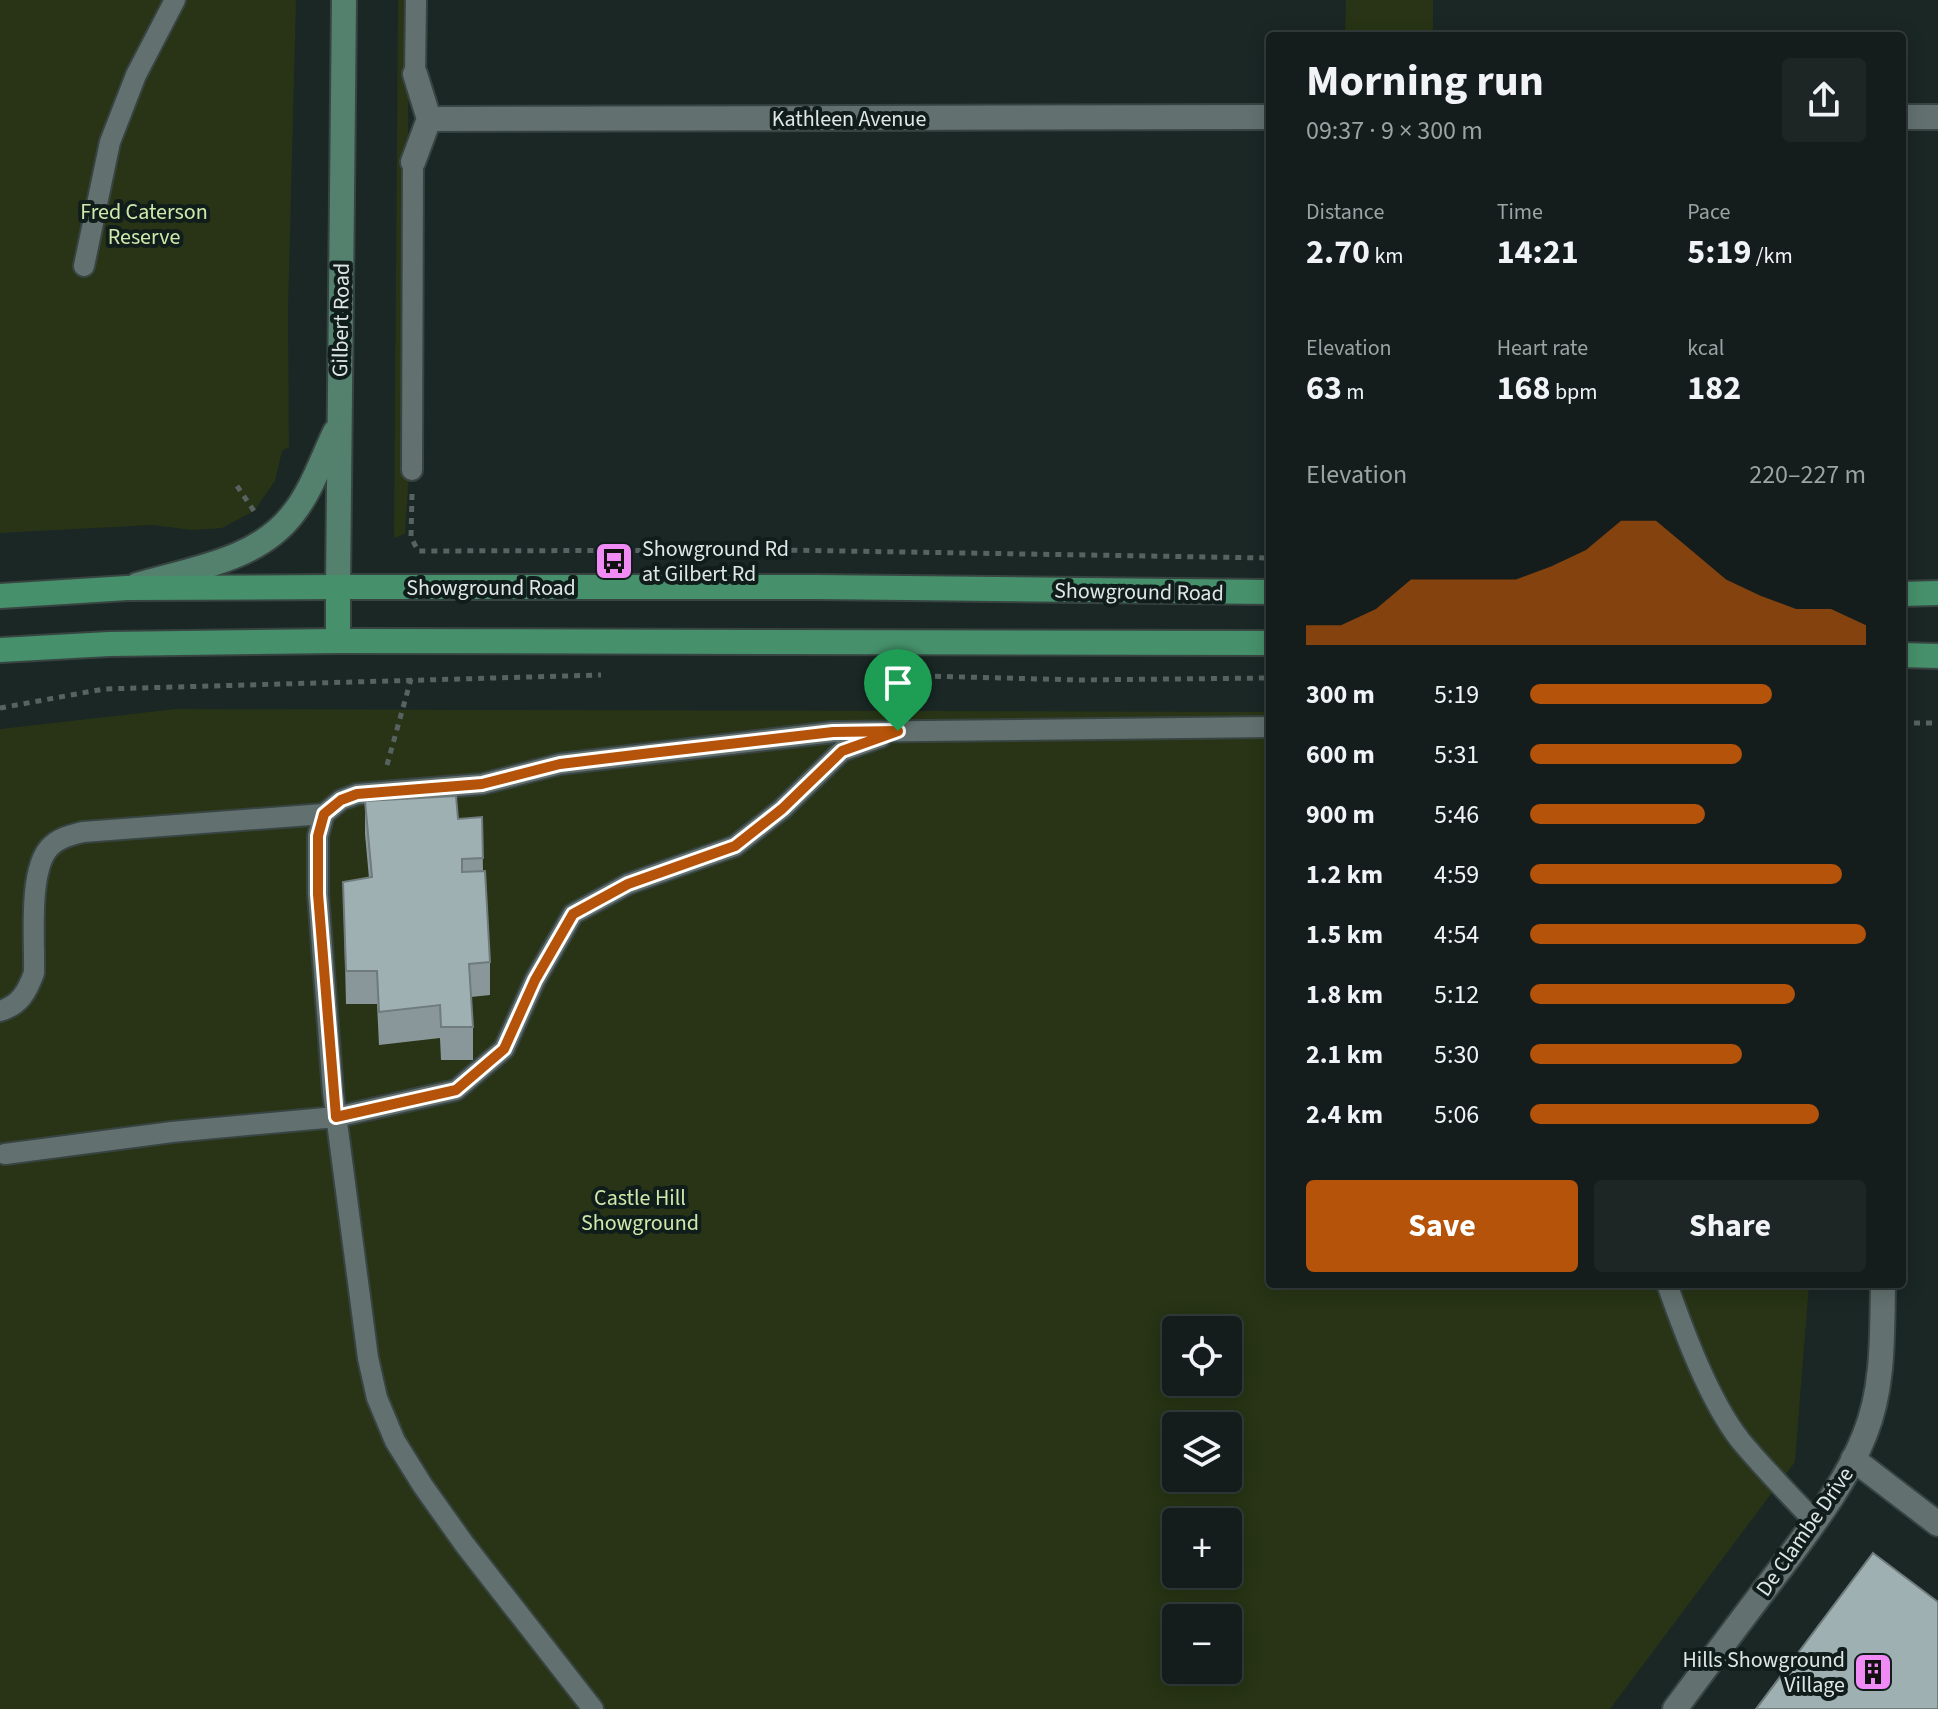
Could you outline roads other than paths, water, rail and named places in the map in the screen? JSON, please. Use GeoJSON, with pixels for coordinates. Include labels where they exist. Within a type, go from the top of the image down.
{"type":"FeatureCollection","features":[{"type":"Feature","properties":{"kind":"main road","name":"Gilbert Road"},"geometry":{"type":"LineString","coordinates":[[338,641],[344,0]]}},
{"type":"Feature","properties":{"kind":"main road"},"geometry":{"type":"LineString","coordinates":[[127,588],[239,555],[273,536],[294,513],[339,425]]}},
{"type":"Feature","properties":{"kind":"main road","name":"Showground Road"},"geometry":{"type":"LineString","coordinates":[[0,596],[127,588],[338,587],[816,587],[1266,592]]}},
{"type":"Feature","properties":{"kind":"main road"},"geometry":{"type":"LineString","coordinates":[[1906,594],[1938,593]]}},
{"type":"Feature","properties":{"kind":"main road"},"geometry":{"type":"LineString","coordinates":[[0,650],[109,644],[338,641],[1266,643]]}},
{"type":"Feature","properties":{"kind":"main road"},"geometry":{"type":"LineString","coordinates":[[1906,655],[1938,656]]}},
{"type":"Feature","properties":{"kind":"street"},"geometry":{"type":"LineString","coordinates":[[413,162],[429,119],[415,74]]}},
{"type":"Feature","properties":{"kind":"street","name":"Kathleen Avenue"},"geometry":{"type":"LineString","coordinates":[[429,119],[1266,117]]}},
{"type":"Feature","properties":{"kind":"street"},"geometry":{"type":"LineString","coordinates":[[1906,117],[1938,117]]}},
{"type":"Feature","properties":{"kind":"street","name":"De Clambe Drive"},"geometry":{"type":"LineString","coordinates":[[1675,1709],[1815,1522],[1866,1433],[1874,1404],[1882,1342],[1883,1288]]}},
{"type":"Feature","properties":{"kind":"street"},"geometry":{"type":"LineString","coordinates":[[1853,1459],[1938,1524]]}},
{"type":"Feature","properties":{"kind":"lane"},"geometry":{"type":"LineString","coordinates":[[84,266],[110,142],[136,75],[175,0]]}},
{"type":"Feature","properties":{"kind":"lane"},"geometry":{"type":"LineString","coordinates":[[415,74],[416,0]]}},
{"type":"Feature","properties":{"kind":"lane"},"geometry":{"type":"LineString","coordinates":[[412,470],[413,162]]}},
{"type":"Feature","properties":{"kind":"lane"},"geometry":{"type":"LineString","coordinates":[[593,1709],[465,1545],[395,1441],[377,1398],[368,1358],[336,1117],[318,894],[318,836],[324,814],[341,800],[357,794],[482,784],[560,764],[833,732],[1266,727]]}},
{"type":"Feature","properties":{"kind":"lane"},"geometry":{"type":"LineString","coordinates":[[5,1154],[172,1132],[336,1117],[456,1090],[504,1049],[535,980],[573,914],[628,884],[735,846],[782,809],[842,751],[898,731]]}},
{"type":"Feature","properties":{"kind":"lane"},"geometry":{"type":"LineString","coordinates":[[0,1011],[20,1001],[29,989],[34,973],[37,877],[42,859],[51,846],[66,837],[102,829],[324,814]]}},
{"type":"Feature","properties":{"kind":"lane"},"geometry":{"type":"LineString","coordinates":[[1669,1288],[1714,1395],[1739,1438],[1815,1522]]}},
{"type":"Feature","properties":{"kind":"place","name":"Showground Rd at Gilbert Rd"},"geometry":{"type":"Point","coordinates":[614,561]}},
{"type":"Feature","properties":{"kind":"place","name":"Hills Showground Village"},"geometry":{"type":"Point","coordinates":[1873,1672]}},
{"type":"Feature","properties":{"kind":"park label","name":"Fred Caterson Reserve"},"geometry":{"type":"Point","coordinates":[144,224]}},
{"type":"Feature","properties":{"kind":"park label","name":"Castle Hill Showground"},"geometry":{"type":"Point","coordinates":[640,1210]}}]}
